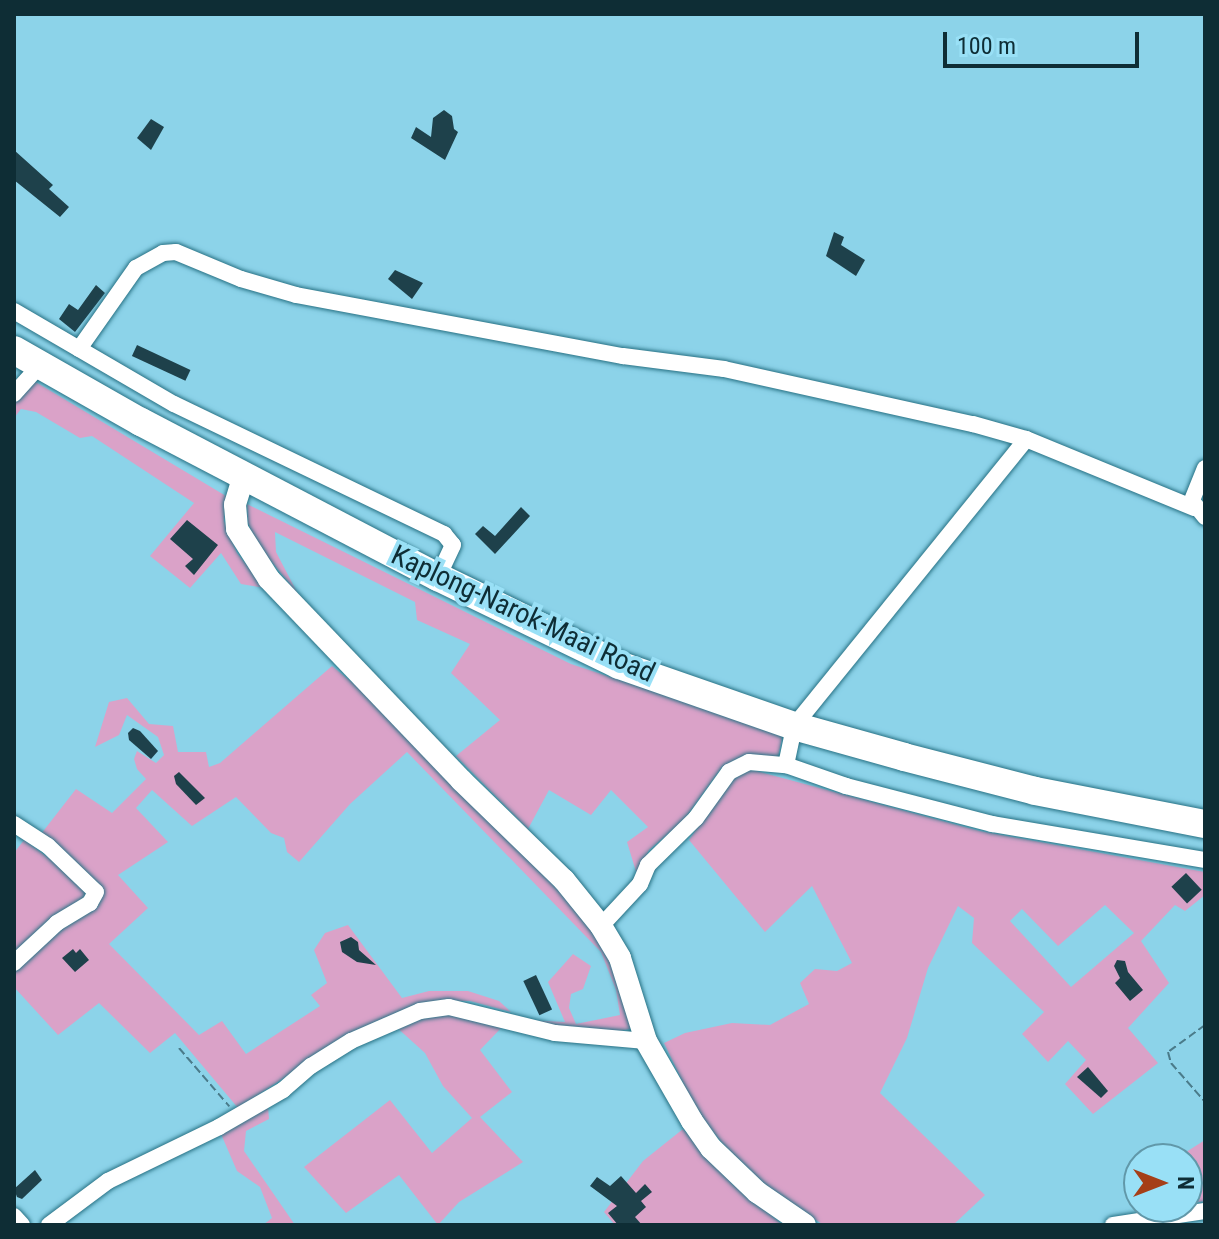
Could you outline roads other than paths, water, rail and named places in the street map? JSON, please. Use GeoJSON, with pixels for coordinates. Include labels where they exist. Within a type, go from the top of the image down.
{"type":"FeatureCollection","features":[{"type":"Feature","properties":{"kind":"highway","name":"Kaplong-Narok-Maai Road"},"geometry":{"type":"LineString","coordinates":[[14,350],[438,577],[619,665],[794,726],[1035,791],[1205,824]]}},
{"type":"Feature","properties":{"kind":"street"},"geometry":{"type":"LineString","coordinates":[[79,349],[136,268],[163,253],[176,252],[241,279],[296,295],[608,353],[724,369],[973,424],[1026,439],[1200,512]]}},
{"type":"Feature","properties":{"kind":"street"},"geometry":{"type":"LineString","coordinates":[[14,311],[174,404],[444,534],[453,545],[438,577]]}},
{"type":"Feature","properties":{"kind":"street"},"geometry":{"type":"LineString","coordinates":[[14,394],[39,366]]}},
{"type":"Feature","properties":{"kind":"street"},"geometry":{"type":"LineString","coordinates":[[786,765],[794,726],[1026,439]]}},
{"type":"Feature","properties":{"kind":"street"},"geometry":{"type":"LineString","coordinates":[[1200,512],[1194,493],[1205,468]]}},
{"type":"Feature","properties":{"kind":"street"},"geometry":{"type":"LineString","coordinates":[[244,475],[235,505],[237,529],[269,579],[461,780],[564,880],[601,926],[620,958],[646,1041],[711,1148],[757,1192],[805,1225]]}},
{"type":"Feature","properties":{"kind":"street"},"geometry":{"type":"LineString","coordinates":[[601,926],[640,884],[648,865],[696,818],[729,772],[749,762],[786,765],[846,786],[992,824],[1205,860]]}},
{"type":"Feature","properties":{"kind":"street"},"geometry":{"type":"LineString","coordinates":[[14,824],[48,846],[96,892],[90,903],[57,923],[14,963]]}},
{"type":"Feature","properties":{"kind":"street"},"geometry":{"type":"LineString","coordinates":[[49,1225],[108,1181],[283,1090],[311,1066],[351,1041],[420,1011],[449,1007],[555,1033],[646,1041]]}},
{"type":"Feature","properties":{"kind":"street"},"geometry":{"type":"LineString","coordinates":[[1113,1225],[1205,1211]]}},
{"type":"Feature","properties":{"kind":"street"},"geometry":{"type":"LineString","coordinates":[[14,1216],[22,1225]]}}]}
